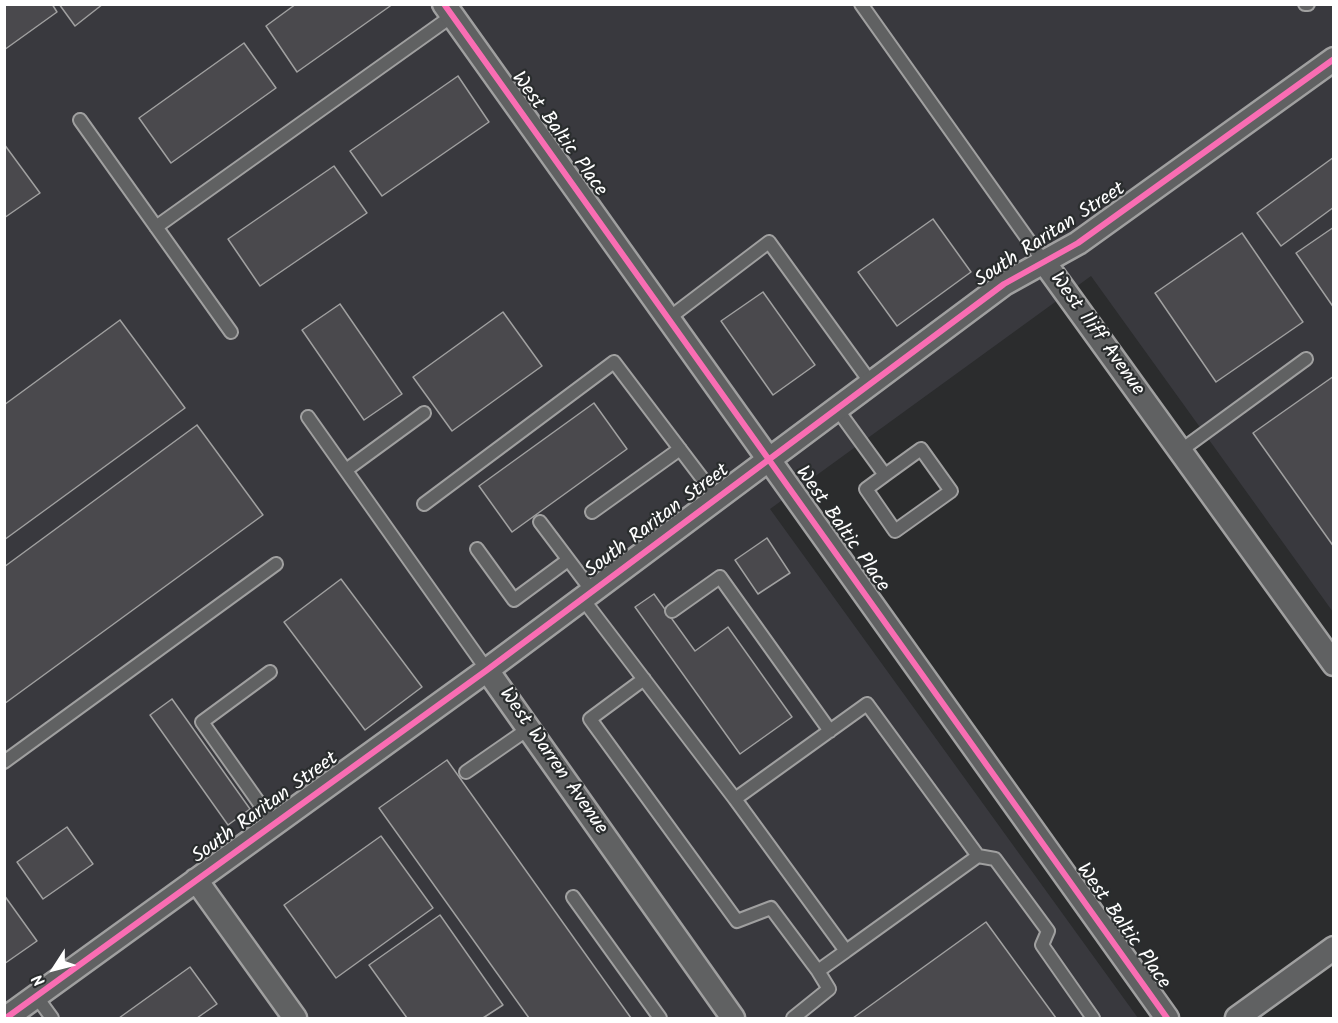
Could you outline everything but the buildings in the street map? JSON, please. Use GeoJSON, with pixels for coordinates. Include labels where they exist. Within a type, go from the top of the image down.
{"type":"FeatureCollection","features":[{"type":"Feature","properties":{"kind":"street","name":"West Baltic Place"},"geometry":{"type":"LineString","coordinates":[[448,10],[1167,1018]]}},
{"type":"Feature","properties":{"kind":"street","name":"South Raritan Street"},"geometry":{"type":"LineString","coordinates":[[6,1018],[487,670],[1004,284],[1078,243],[1334,58]]}},
{"type":"Feature","properties":{"kind":"street","name":"West Iliff Avenue"},"geometry":{"type":"LineString","coordinates":[[1044,262],[1334,664]]}},
{"type":"Feature","properties":{"kind":"street","name":"West Warren Avenue"},"geometry":{"type":"LineString","coordinates":[[487,670],[733,1018]]}},
{"type":"Feature","properties":{"kind":"street"},"geometry":{"type":"LineString","coordinates":[[196,880],[295,1018]]}},
{"type":"Feature","properties":{"kind":"street"},"geometry":{"type":"LineString","coordinates":[[1237,1018],[1334,948]]}},
{"type":"Feature","properties":{"kind":"lane","name":"West Iliff Avenue"},"geometry":{"type":"LineString","coordinates":[[861,4],[1044,262]]}},
{"type":"Feature","properties":{"kind":"lane"},"geometry":{"type":"LineString","coordinates":[[156,227],[448,10]]}},
{"type":"Feature","properties":{"kind":"lane"},"geometry":{"type":"LineString","coordinates":[[81,120],[231,332]]}},
{"type":"Feature","properties":{"kind":"lane"},"geometry":{"type":"LineString","coordinates":[[669,318],[769,242],[871,383]]}},
{"type":"Feature","properties":{"kind":"lane"},"geometry":{"type":"LineString","coordinates":[[1180,451],[1306,359]]}},
{"type":"Feature","properties":{"kind":"lane"},"geometry":{"type":"LineString","coordinates":[[424,504],[614,362],[717,498]]}},
{"type":"Feature","properties":{"kind":"lane"},"geometry":{"type":"LineString","coordinates":[[837,409],[885,475]]}},
{"type":"Feature","properties":{"kind":"lane"},"geometry":{"type":"LineString","coordinates":[[346,470],[424,413]]}},
{"type":"Feature","properties":{"kind":"lane","name":"West Warren Avenue"},"geometry":{"type":"LineString","coordinates":[[308,417],[487,670]]}},
{"type":"Feature","properties":{"kind":"lane"},"geometry":{"type":"LineString","coordinates":[[592,512],[680,449]]}},
{"type":"Feature","properties":{"kind":"lane"},"geometry":{"type":"LineString","coordinates":[[921,449],[951,491],[895,531],[866,489],[885,475],[921,449]]}},
{"type":"Feature","properties":{"kind":"lane"},"geometry":{"type":"LineString","coordinates":[[540,522],[568,560],[587,595],[644,679],[846,951]]}},
{"type":"Feature","properties":{"kind":"lane"},"geometry":{"type":"LineString","coordinates":[[477,549],[514,600],[568,560]]}},
{"type":"Feature","properties":{"kind":"lane"},"geometry":{"type":"LineString","coordinates":[[4,762],[276,564]]}},
{"type":"Feature","properties":{"kind":"lane"},"geometry":{"type":"LineString","coordinates":[[672,611],[720,577],[830,731]]}},
{"type":"Feature","properties":{"kind":"lane"},"geometry":{"type":"LineString","coordinates":[[270,672],[202,722],[274,824]]}},
{"type":"Feature","properties":{"kind":"lane"},"geometry":{"type":"LineString","coordinates":[[644,679],[590,719],[737,921],[771,908],[818,971],[829,988],[793,1018]]}},
{"type":"Feature","properties":{"kind":"lane"},"geometry":{"type":"LineString","coordinates":[[735,799],[867,704],[978,856],[995,859],[1048,931],[1042,945],[1093,1018]]}},
{"type":"Feature","properties":{"kind":"lane"},"geometry":{"type":"LineString","coordinates":[[466,772],[528,729]]}},
{"type":"Feature","properties":{"kind":"lane"},"geometry":{"type":"LineString","coordinates":[[818,971],[978,856]]}},
{"type":"Feature","properties":{"kind":"lane"},"geometry":{"type":"LineString","coordinates":[[573,897],[660,1018]]}},
{"type":"Feature","properties":{"kind":"lane"},"geometry":{"type":"LineString","coordinates":[[36,996],[52,1018]]}},
{"type":"Feature","properties":{"kind":"shaded area"},"geometry":{"type":"Polygon","coordinates":[[[5,5],[1333,5],[1333,612],[1091,276],[770,509],[1138,1018],[5,1018],[5,5]]]}},
{"type":"Feature","properties":{"kind":"cycle path"},"geometry":{"type":"LineString","coordinates":[[444,4],[1167,1018]]}},
{"type":"Feature","properties":{"kind":"cycle path"},"geometry":{"type":"LineString","coordinates":[[6,1018],[487,670],[1004,284],[1078,243],[1334,59]]}}]}
